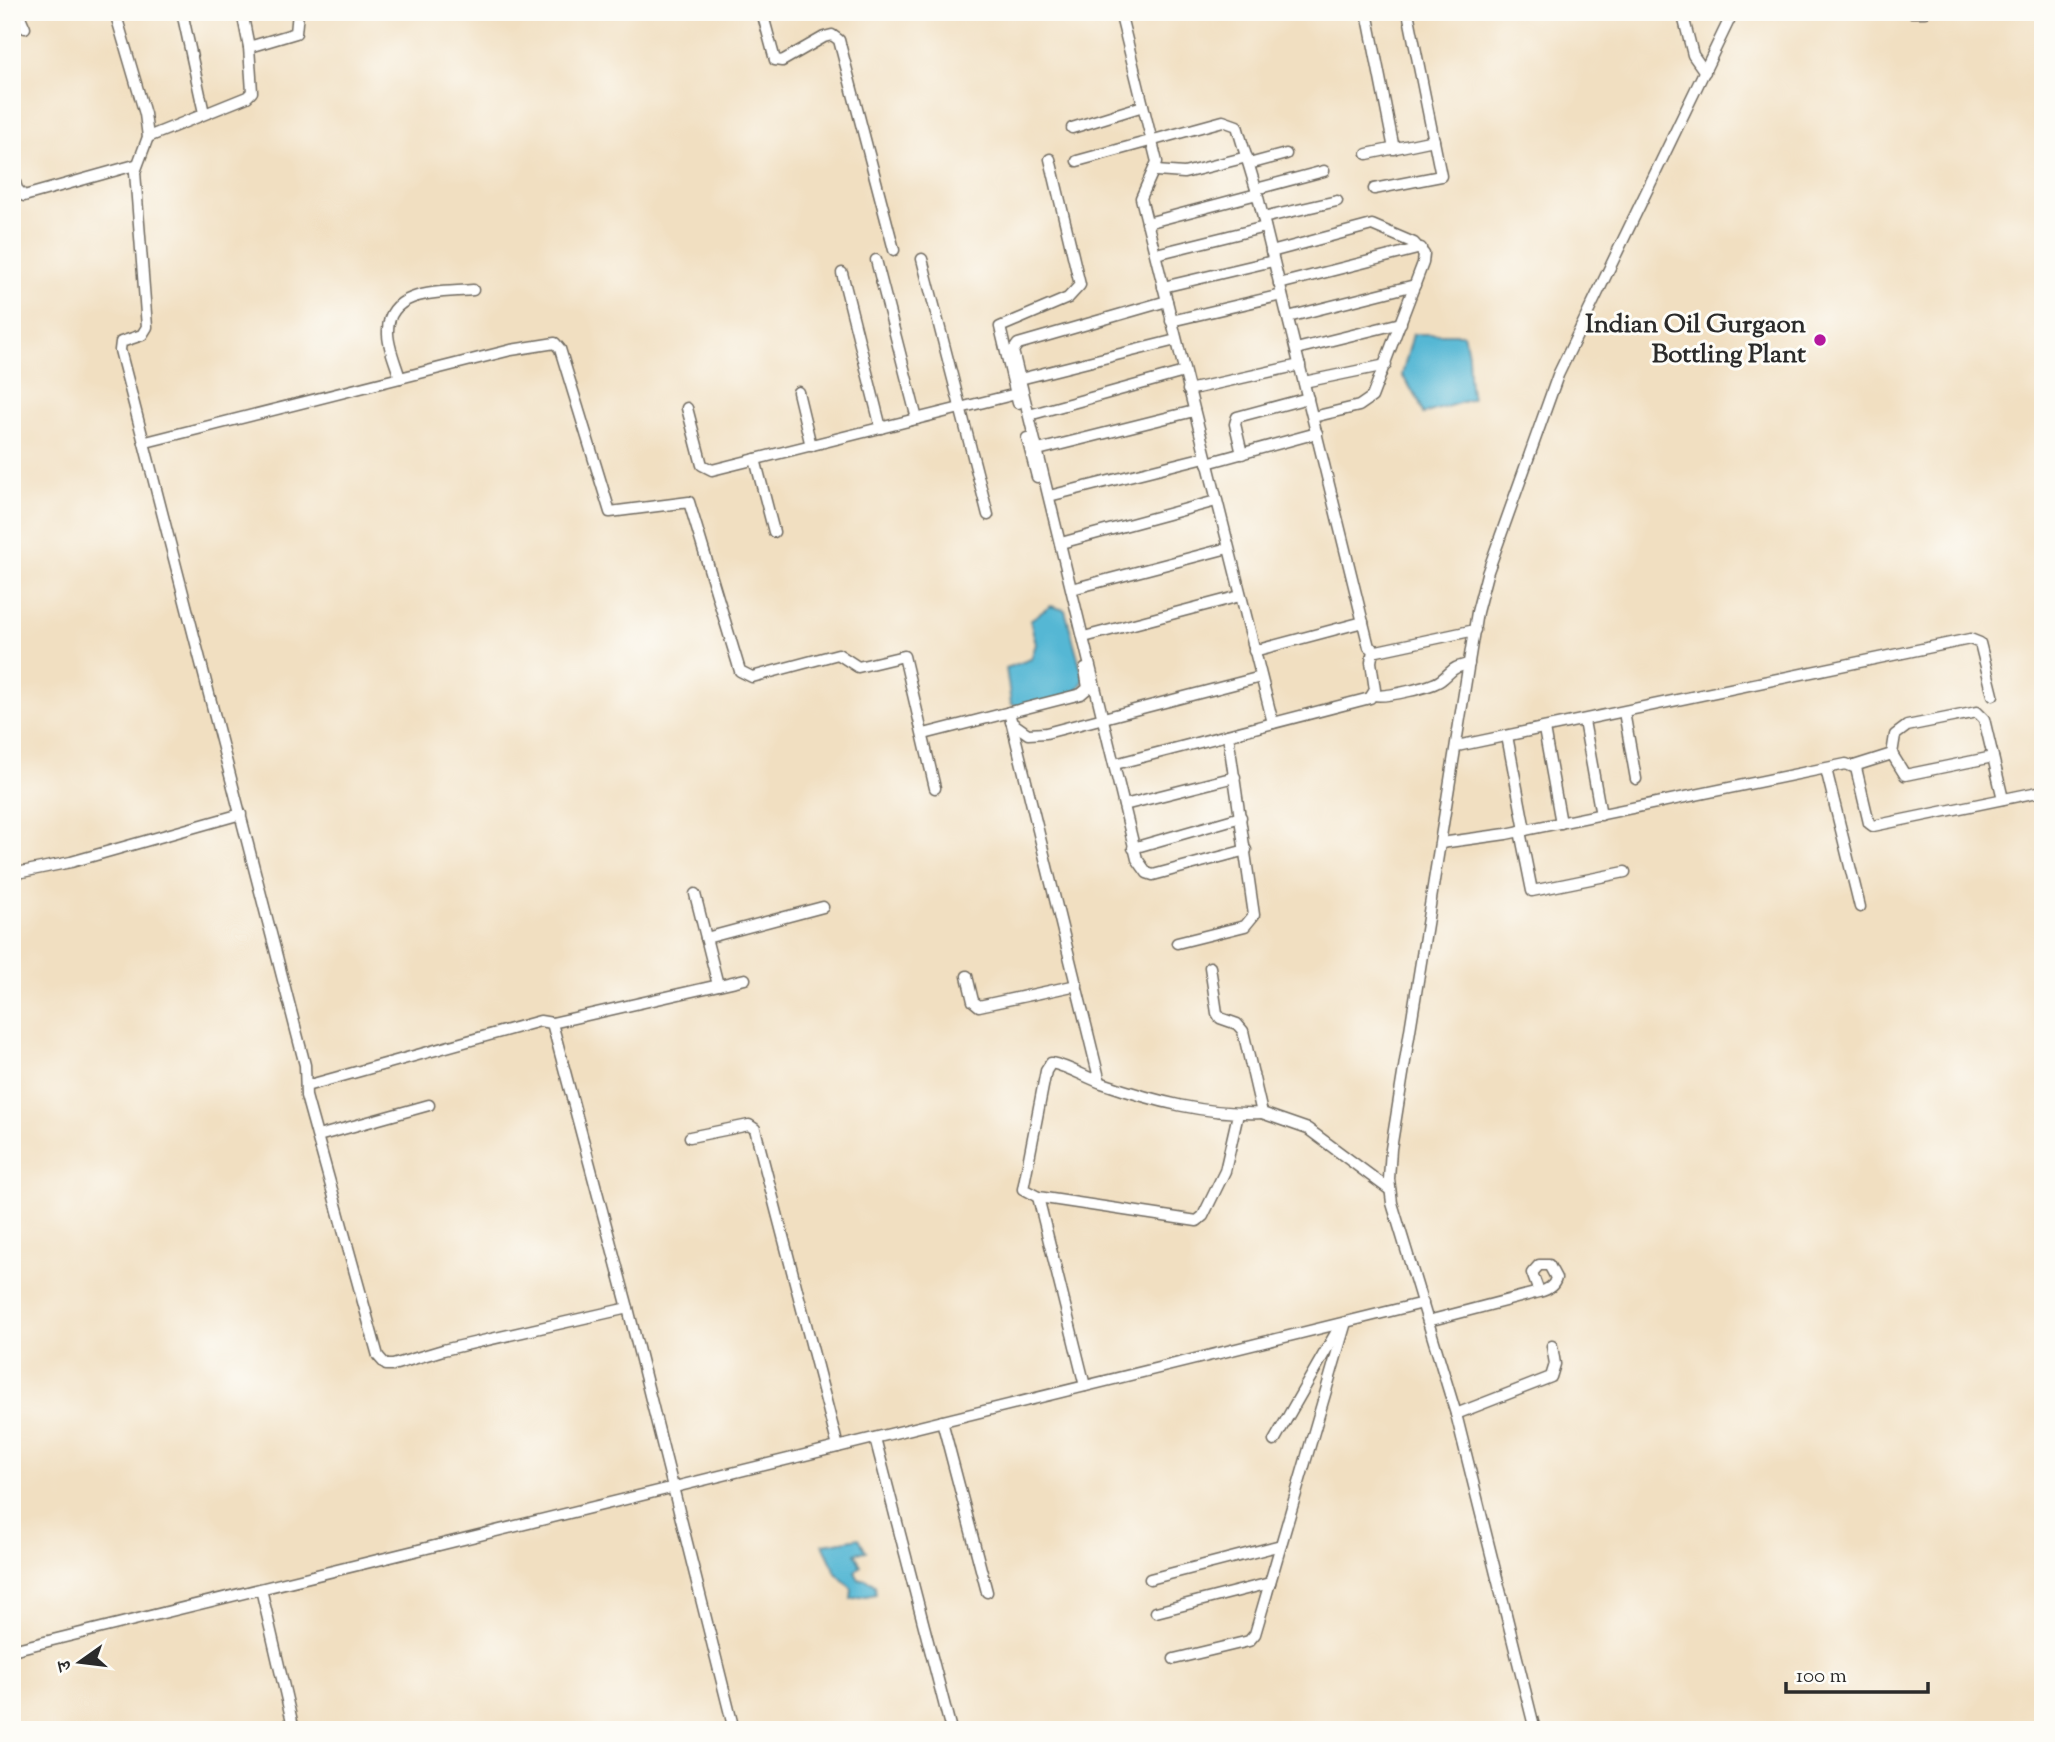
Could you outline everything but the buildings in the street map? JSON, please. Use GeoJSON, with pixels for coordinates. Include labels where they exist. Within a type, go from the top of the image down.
{"type":"FeatureCollection","features":[{"type":"Feature","properties":{"kind":"street"},"geometry":{"type":"LineString","coordinates":[[18,12],[25,29]]}},
{"type":"Feature","properties":{"kind":"street"},"geometry":{"type":"LineString","coordinates":[[115,12],[145,114],[148,137],[135,165],[147,327],[142,335],[124,340],[119,345],[305,1065],[306,1086],[318,1136],[378,1356],[386,1366],[628,1308]]}},
{"type":"Feature","properties":{"kind":"street"},"geometry":{"type":"LineString","coordinates":[[182,12],[204,113]]}},
{"type":"Feature","properties":{"kind":"street"},"geometry":{"type":"LineString","coordinates":[[148,137],[188,123],[251,92],[249,47],[242,12]]}},
{"type":"Feature","properties":{"kind":"street"},"geometry":{"type":"LineString","coordinates":[[249,47],[296,33],[298,12]]}},
{"type":"Feature","properties":{"kind":"street"},"geometry":{"type":"LineString","coordinates":[[762,12],[775,60],[782,61],[824,37],[832,35],[839,40],[894,250]]}},
{"type":"Feature","properties":{"kind":"street"},"geometry":{"type":"LineString","coordinates":[[1120,12],[1157,162],[1156,171],[1141,193],[1147,223],[1273,723]]}},
{"type":"Feature","properties":{"kind":"street"},"geometry":{"type":"LineString","coordinates":[[1367,12],[1394,149]]}},
{"type":"Feature","properties":{"kind":"street"},"geometry":{"type":"LineString","coordinates":[[1374,189],[1441,176],[1408,12]]}},
{"type":"Feature","properties":{"kind":"street"},"geometry":{"type":"LineString","coordinates":[[1682,12],[1693,55],[1705,72]]}},
{"type":"Feature","properties":{"kind":"street"},"geometry":{"type":"LineString","coordinates":[[1535,1730],[1456,1414],[1390,1190],[1391,1149],[1469,664],[1487,574],[1558,375],[1733,12]]}},
{"type":"Feature","properties":{"kind":"street"},"geometry":{"type":"LineString","coordinates":[[1911,12],[1925,12]]}},
{"type":"Feature","properties":{"kind":"street"},"geometry":{"type":"LineString","coordinates":[[1072,128],[1143,106]]}},
{"type":"Feature","properties":{"kind":"street"},"geometry":{"type":"LineString","coordinates":[[1077,161],[1223,121],[1232,121],[1240,130],[1363,622],[1373,650],[1374,695]]}},
{"type":"Feature","properties":{"kind":"street"},"geometry":{"type":"LineString","coordinates":[[1367,154],[1434,140]]}},
{"type":"Feature","properties":{"kind":"street"},"geometry":{"type":"LineString","coordinates":[[1156,171],[1184,173],[1286,154]]}},
{"type":"Feature","properties":{"kind":"street"},"geometry":{"type":"LineString","coordinates":[[924,734],[1010,717],[1080,694],[1085,691],[1088,683],[1000,327],[1068,298],[1080,285],[1050,159]]}},
{"type":"Feature","properties":{"kind":"street"},"geometry":{"type":"LineString","coordinates":[[12,200],[135,165]]}},
{"type":"Feature","properties":{"kind":"street"},"geometry":{"type":"LineString","coordinates":[[1147,223],[1324,171]]}},
{"type":"Feature","properties":{"kind":"street"},"geometry":{"type":"LineString","coordinates":[[12,173],[17,189],[24,196]]}},
{"type":"Feature","properties":{"kind":"street"},"geometry":{"type":"LineString","coordinates":[[1156,254],[1337,201]]}},
{"type":"Feature","properties":{"kind":"street"},"geometry":{"type":"LineString","coordinates":[[1163,287],[1371,225],[1421,248]]}},
{"type":"Feature","properties":{"kind":"street"},"geometry":{"type":"LineString","coordinates":[[1313,417],[1369,401],[1386,365],[1423,263],[1421,248]]}},
{"type":"Feature","properties":{"kind":"street"},"geometry":{"type":"LineString","coordinates":[[1171,321],[1421,248]]}},
{"type":"Feature","properties":{"kind":"street"},"geometry":{"type":"LineString","coordinates":[[922,259],[988,515]]}},
{"type":"Feature","properties":{"kind":"street"},"geometry":{"type":"LineString","coordinates":[[876,260],[917,419]]}},
{"type":"Feature","properties":{"kind":"street"},"geometry":{"type":"LineString","coordinates":[[842,273],[881,428]]}},
{"type":"Feature","properties":{"kind":"street"},"geometry":{"type":"LineString","coordinates":[[1287,317],[1415,285]]}},
{"type":"Feature","properties":{"kind":"street"},"geometry":{"type":"LineString","coordinates":[[400,378],[388,329],[400,304],[412,296],[473,290]]}},
{"type":"Feature","properties":{"kind":"street"},"geometry":{"type":"LineString","coordinates":[[1167,301],[1015,346],[1013,351],[1104,718],[1133,848],[1142,868],[1153,875],[1246,850]]}},
{"type":"Feature","properties":{"kind":"street"},"geometry":{"type":"LineString","coordinates":[[1296,349],[1401,323]]}},
{"type":"Feature","properties":{"kind":"street"},"geometry":{"type":"LineString","coordinates":[[1020,379],[1176,340]]}},
{"type":"Feature","properties":{"kind":"street"},"geometry":{"type":"LineString","coordinates":[[146,442],[539,343],[558,344],[588,430],[610,512],[689,502],[740,671],[752,677],[838,654],[858,667],[904,656],[935,788]]}},
{"type":"Feature","properties":{"kind":"street"},"geometry":{"type":"LineString","coordinates":[[1188,390],[1300,365]]}},
{"type":"Feature","properties":{"kind":"street"},"geometry":{"type":"LineString","coordinates":[[1304,382],[1386,365]]}},
{"type":"Feature","properties":{"kind":"street"},"geometry":{"type":"LineString","coordinates":[[1029,415],[1184,373]]}},
{"type":"Feature","properties":{"kind":"street"},"geometry":{"type":"LineString","coordinates":[[798,393],[811,446]]}},
{"type":"Feature","properties":{"kind":"street"},"geometry":{"type":"LineString","coordinates":[[687,408],[704,469],[712,470],[1016,394]]}},
{"type":"Feature","properties":{"kind":"street"},"geometry":{"type":"LineString","coordinates":[[1242,454],[1235,424],[1237,417],[1308,398]]}},
{"type":"Feature","properties":{"kind":"street"},"geometry":{"type":"LineString","coordinates":[[1038,450],[1194,411]]}},
{"type":"Feature","properties":{"kind":"street"},"geometry":{"type":"LineString","coordinates":[[1049,496],[1242,454],[1317,433]]}},
{"type":"Feature","properties":{"kind":"street"},"geometry":{"type":"LineString","coordinates":[[755,459],[774,532]]}},
{"type":"Feature","properties":{"kind":"street"},"geometry":{"type":"LineString","coordinates":[[1061,543],[1216,502]]}},
{"type":"Feature","properties":{"kind":"street"},"geometry":{"type":"LineString","coordinates":[[1072,589],[1228,548]]}},
{"type":"Feature","properties":{"kind":"street"},"geometry":{"type":"LineString","coordinates":[[1084,637],[1240,596]]}},
{"type":"Feature","properties":{"kind":"street"},"geometry":{"type":"LineString","coordinates":[[1254,651],[1363,622]]}},
{"type":"Feature","properties":{"kind":"street"},"geometry":{"type":"LineString","coordinates":[[1373,650],[1475,630]]}},
{"type":"Feature","properties":{"kind":"street"},"geometry":{"type":"LineString","coordinates":[[1457,746],[1970,639],[1980,643],[1993,695]]}},
{"type":"Feature","properties":{"kind":"street"},"geometry":{"type":"LineString","coordinates":[[1115,764],[1374,695],[1386,696],[1437,682],[1451,668],[1469,664]]}},
{"type":"Feature","properties":{"kind":"street"},"geometry":{"type":"LineString","coordinates":[[1010,717],[1024,732],[1034,734],[1261,677]]}},
{"type":"Feature","properties":{"kind":"street"},"geometry":{"type":"LineString","coordinates":[[1624,712],[1636,779]]}},
{"type":"Feature","properties":{"kind":"street"},"geometry":{"type":"LineString","coordinates":[[1993,757],[1905,775],[1892,754],[1894,738],[1900,730],[1972,712],[1982,716],[1993,757],[2004,799]]}},
{"type":"Feature","properties":{"kind":"street"},"geometry":{"type":"LineString","coordinates":[[1010,717],[1100,1082]]}},
{"type":"Feature","properties":{"kind":"street"},"geometry":{"type":"LineString","coordinates":[[1584,720],[1601,815]]}},
{"type":"Feature","properties":{"kind":"street"},"geometry":{"type":"LineString","coordinates":[[1544,729],[1560,823]]}},
{"type":"Feature","properties":{"kind":"street"},"geometry":{"type":"LineString","coordinates":[[1177,943],[1250,924],[1255,906],[1228,735]]}},
{"type":"Feature","properties":{"kind":"street"},"geometry":{"type":"LineString","coordinates":[[1507,736],[1532,891],[1625,872]]}},
{"type":"Feature","properties":{"kind":"street"},"geometry":{"type":"LineString","coordinates":[[1441,843],[1523,831],[1854,765],[1892,754]]}},
{"type":"Feature","properties":{"kind":"street"},"geometry":{"type":"LineString","coordinates":[[1854,765],[1871,826],[2043,791]]}},
{"type":"Feature","properties":{"kind":"street"},"geometry":{"type":"LineString","coordinates":[[1826,769],[1860,907]]}},
{"type":"Feature","properties":{"kind":"street"},"geometry":{"type":"LineString","coordinates":[[1124,805],[1234,777]]}},
{"type":"Feature","properties":{"kind":"street"},"geometry":{"type":"LineString","coordinates":[[12,874],[71,862],[241,814]]}},
{"type":"Feature","properties":{"kind":"street"},"geometry":{"type":"LineString","coordinates":[[1133,848],[1241,817]]}},
{"type":"Feature","properties":{"kind":"street"},"geometry":{"type":"LineString","coordinates":[[695,894],[718,985]]}},
{"type":"Feature","properties":{"kind":"street"},"geometry":{"type":"LineString","coordinates":[[706,938],[823,907]]}},
{"type":"Feature","properties":{"kind":"street"},"geometry":{"type":"LineString","coordinates":[[1210,967],[1217,1013],[1220,1018],[1237,1024],[1243,1031],[1262,1113]]}},
{"type":"Feature","properties":{"kind":"street"},"geometry":{"type":"LineString","coordinates":[[967,976],[973,1001],[979,1006],[1077,985]]}},
{"type":"Feature","properties":{"kind":"street"},"geometry":{"type":"LineString","coordinates":[[306,1086],[540,1021],[552,1023],[745,979]]}},
{"type":"Feature","properties":{"kind":"street"},"geometry":{"type":"LineString","coordinates":[[552,1023],[628,1308],[734,1730]]}},
{"type":"Feature","properties":{"kind":"street"},"geometry":{"type":"LineString","coordinates":[[1238,1114],[1226,1171],[1203,1216],[1197,1222],[1027,1194],[1023,1183],[1048,1066],[1055,1063],[1100,1082],[1184,1107],[1238,1114],[1262,1113],[1308,1129],[1390,1190]]}},
{"type":"Feature","properties":{"kind":"street"},"geometry":{"type":"LineString","coordinates":[[318,1136],[429,1105]]}},
{"type":"Feature","properties":{"kind":"street"},"geometry":{"type":"LineString","coordinates":[[690,1137],[749,1125],[755,1129],[838,1447]]}},
{"type":"Feature","properties":{"kind":"street"},"geometry":{"type":"LineString","coordinates":[[1038,1196],[1085,1386]]}},
{"type":"Feature","properties":{"kind":"street"},"geometry":{"type":"LineString","coordinates":[[1428,1321],[1539,1292]]}},
{"type":"Feature","properties":{"kind":"street"},"geometry":{"type":"LineString","coordinates":[[12,1650],[1423,1303]]}},
{"type":"Feature","properties":{"kind":"street"},"geometry":{"type":"LineString","coordinates":[[1274,1441],[1343,1323]]}},
{"type":"Feature","properties":{"kind":"street"},"geometry":{"type":"LineString","coordinates":[[1174,1658],[1252,1639],[1343,1323]]}},
{"type":"Feature","properties":{"kind":"street"},"geometry":{"type":"LineString","coordinates":[[1456,1414],[1551,1377],[1555,1364],[1552,1346]]}},
{"type":"Feature","properties":{"kind":"street"},"geometry":{"type":"LineString","coordinates":[[943,1421],[987,1592]]}},
{"type":"Feature","properties":{"kind":"street"},"geometry":{"type":"LineString","coordinates":[[876,1438],[951,1730]]}},
{"type":"Feature","properties":{"kind":"street"},"geometry":{"type":"LineString","coordinates":[[1150,1579],[1281,1545]]}},
{"type":"Feature","properties":{"kind":"street"},"geometry":{"type":"LineString","coordinates":[[1156,1612],[1270,1583]]}},
{"type":"Feature","properties":{"kind":"street"},"geometry":{"type":"LineString","coordinates":[[261,1589],[293,1730]]}},
{"type":"Feature","properties":{"kind":"water"},"geometry":{"type":"Polygon","coordinates":[[[1413,334],[1463,334],[1472,399],[1423,414],[1419,401],[1402,375],[1413,334]]]}},
{"type":"Feature","properties":{"kind":"water"},"geometry":{"type":"Polygon","coordinates":[[[1051,606],[1065,610],[1084,680],[1074,695],[1022,708],[1011,704],[1006,668],[1031,659],[1036,644],[1030,620],[1051,606]]]}},
{"type":"Feature","properties":{"kind":"water"},"geometry":{"type":"Polygon","coordinates":[[[859,1538],[866,1551],[855,1553],[861,1566],[855,1572],[859,1580],[866,1579],[875,1585],[876,1594],[851,1599],[852,1589],[836,1573],[823,1544],[859,1538]]]}},
{"type":"Feature","properties":{"kind":"place","name":"Indian Oil Gurgaon Bottling Plant"},"geometry":{"type":"Point","coordinates":[1820,340]}}]}
